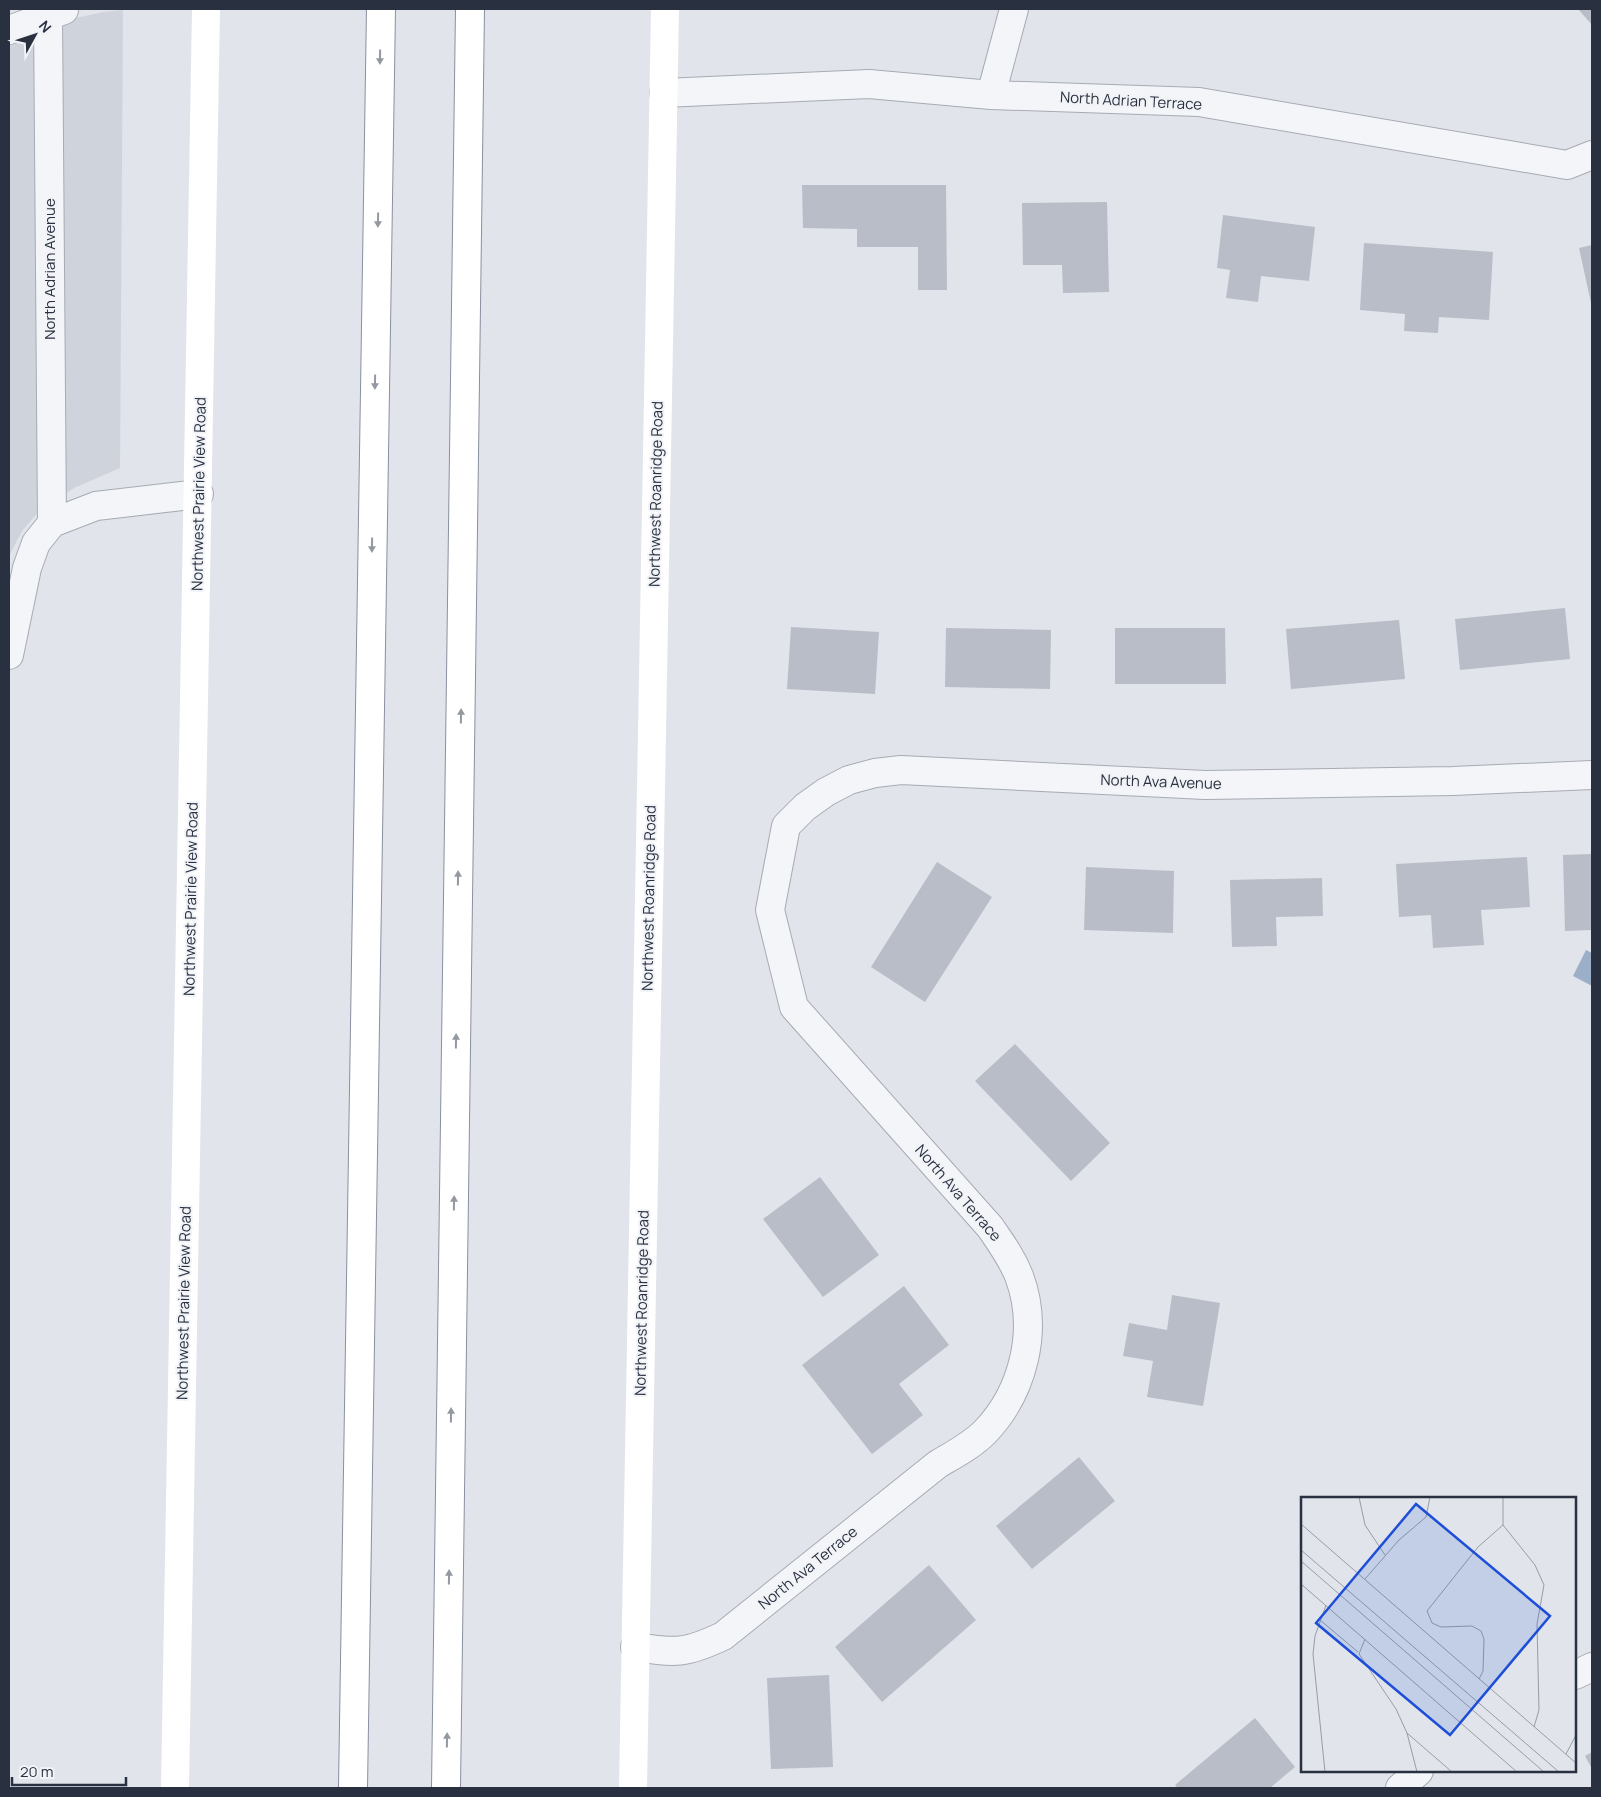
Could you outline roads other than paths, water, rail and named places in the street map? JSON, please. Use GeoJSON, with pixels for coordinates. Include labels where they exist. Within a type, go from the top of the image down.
{"type":"FeatureCollection","features":[{"type":"Feature","properties":{"kind":"main road","name":"Northwest Prairie View Road"},"geometry":{"type":"LineString","coordinates":[[174,1788],[199,494],[206,9]]}},
{"type":"Feature","properties":{"kind":"main road"},"geometry":{"type":"LineString","coordinates":[[353,1788],[381,9]]}},
{"type":"Feature","properties":{"kind":"main road"},"geometry":{"type":"LineString","coordinates":[[446,1788],[470,9]]}},
{"type":"Feature","properties":{"kind":"main road","name":"Northwest Roanridge Road"},"geometry":{"type":"LineString","coordinates":[[633,1788],[665,9]]}},
{"type":"Feature","properties":{"kind":"street"},"geometry":{"type":"LineString","coordinates":[[991,95],[1014,9]]}},
{"type":"Feature","properties":{"kind":"street"},"geometry":{"type":"LineString","coordinates":[[9,30],[57,12]]}},
{"type":"Feature","properties":{"kind":"street","name":"North Adrian Avenue"},"geometry":{"type":"LineString","coordinates":[[52,523],[57,12]]}},
{"type":"Feature","properties":{"kind":"street","name":"North Adrian Terrace"},"geometry":{"type":"LineString","coordinates":[[664,93],[869,84],[991,95],[1199,102],[1566,165],[1592,155]]}},
{"type":"Feature","properties":{"kind":"street"},"geometry":{"type":"LineString","coordinates":[[9,655],[27,568],[36,543],[52,523],[96,506],[199,494]]}},
{"type":"Feature","properties":{"kind":"street","name":"North Ava Avenue"},"geometry":{"type":"LineString","coordinates":[[778,864],[786,826],[805,807],[826,792],[849,780],[892,771],[1205,785],[1453,781],[1592,775]]}},
{"type":"Feature","properties":{"kind":"street","name":"North Ava Terrace"},"geometry":{"type":"LineString","coordinates":[[635,1647],[674,1653],[700,1648],[723,1636],[938,1464],[962,1450],[984,1432],[1002,1411],[1016,1386],[1026,1352],[1028,1331],[1026,1302],[1019,1276],[1007,1250],[990,1227],[794,1007],[770,910],[778,864]]}},
{"type":"Feature","properties":{"kind":"street"},"geometry":{"type":"LineString","coordinates":[[1576,1675],[1592,1667]]}},
{"type":"Feature","properties":{"kind":"street"},"geometry":{"type":"LineString","coordinates":[[1400,1788],[1418,1772]]}},
{"type":"Feature","properties":{"kind":"water"},"geometry":{"type":"Polygon","coordinates":[[[1586,950],[1592,953],[1592,986],[1573,976],[1586,950]]]}}]}
